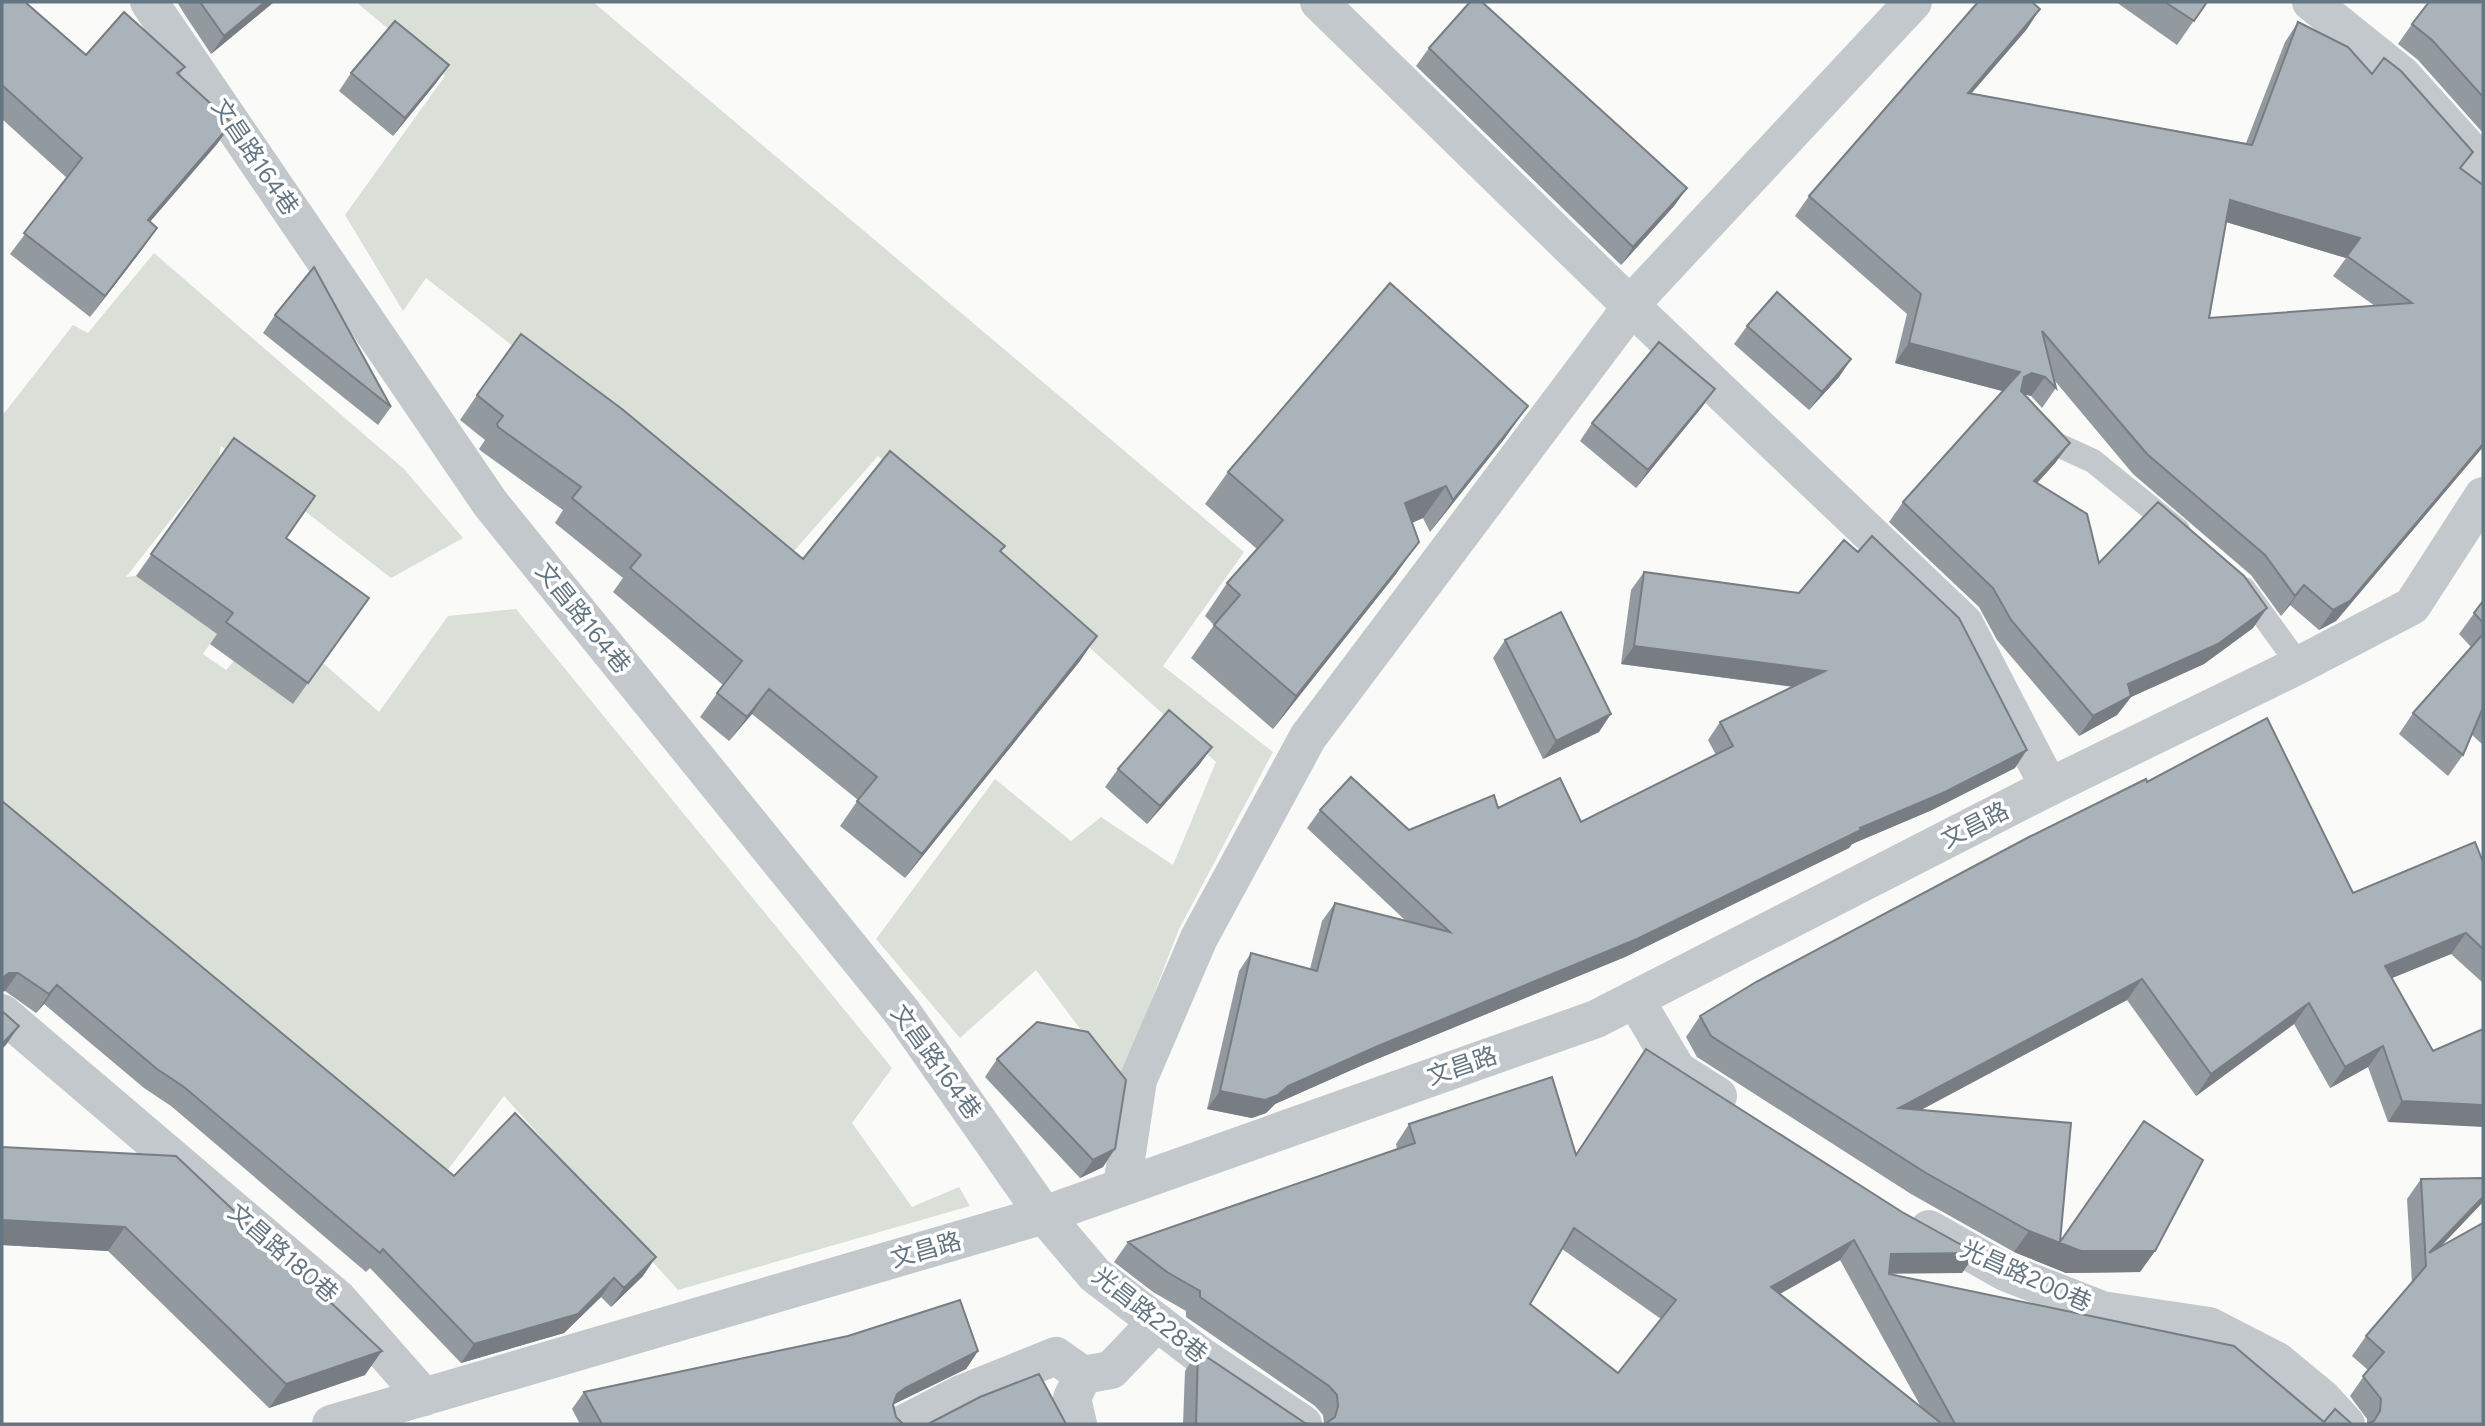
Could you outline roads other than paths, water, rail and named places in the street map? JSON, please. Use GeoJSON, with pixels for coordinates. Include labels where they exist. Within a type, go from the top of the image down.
{"type":"FeatureCollection","features":[{"type":"Feature","properties":{"kind":"street","name":"文昌路164巷"},"geometry":{"type":"LineString","coordinates":[[149,2],[490,503],[902,1012],[1044,1215]]}},
{"type":"Feature","properties":{"kind":"street"},"geometry":{"type":"LineString","coordinates":[[1319,2],[1632,307],[1964,623],[2049,787]]}},
{"type":"Feature","properties":{"kind":"street"},"geometry":{"type":"LineString","coordinates":[[1122,1186],[1138,1080],[1199,938],[1308,737],[1632,307],[1913,2]]}},
{"type":"Feature","properties":{"kind":"street"},"geometry":{"type":"LineString","coordinates":[[2311,2],[2402,75],[2483,165]]}},
{"type":"Feature","properties":{"kind":"street","name":"文昌路"},"geometry":{"type":"LineString","coordinates":[[331,1424],[1044,1215],[1596,1019],[2049,787],[2299,665],[2412,606],[2483,496]]}},
{"type":"Feature","properties":{"kind":"street"},"geometry":{"type":"LineString","coordinates":[[1635,999],[1677,1070],[1746,1115]]}},
{"type":"Feature","properties":{"kind":"street","name":"文昌路180巷"},"geometry":{"type":"LineString","coordinates":[[2,1013],[338,1299],[424,1397]]}},
{"type":"Feature","properties":{"kind":"street","name":"光昌路200巷"},"geometry":{"type":"LineString","coordinates":[[1900,1213],[2005,1272],[2102,1310],[2210,1326],[2277,1361],[2323,1399],[2346,1424]]}},
{"type":"Feature","properties":{"kind":"street","name":"光昌路228巷"},"geometry":{"type":"LineString","coordinates":[[1044,1215],[1094,1275],[1303,1424]]}},
{"type":"Feature","properties":{"kind":"street"},"geometry":{"type":"LineString","coordinates":[[903,1424],[959,1395],[1056,1356],[1083,1376],[1111,1370],[1157,1322]]}},
{"type":"Feature","properties":{"kind":"street"},"geometry":{"type":"LineString","coordinates":[[1078,1424],[1072,1398],[1083,1376]]}},
{"type":"Feature","properties":{"kind":"lane"},"geometry":{"type":"LineString","coordinates":[[2021,407],[2056,444],[2093,461],[2199,548]]}},
{"type":"Feature","properties":{"kind":"lane"},"geometry":{"type":"LineString","coordinates":[[2230,576],[2241,586],[2299,665]]}}]}
